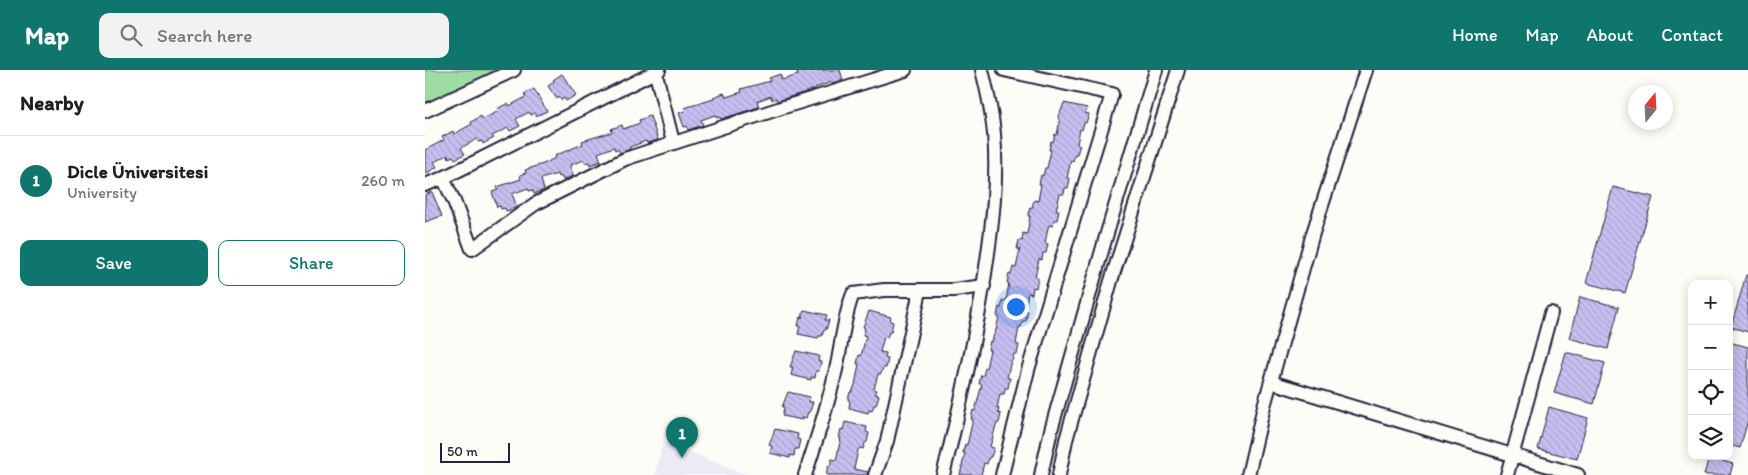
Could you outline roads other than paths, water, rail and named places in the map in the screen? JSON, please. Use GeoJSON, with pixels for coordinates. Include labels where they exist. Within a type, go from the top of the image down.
{"type":"FeatureCollection","features":[{"type":"Feature","properties":{"kind":"street"},"geometry":{"type":"LineString","coordinates":[[425,111],[514,70]]}},
{"type":"Feature","properties":{"kind":"street"},"geometry":{"type":"LineString","coordinates":[[425,186],[656,70],[673,142]]}},
{"type":"Feature","properties":{"kind":"street"},"geometry":{"type":"LineString","coordinates":[[443,178],[473,249],[535,204],[625,159],[673,142],[905,70]]}},
{"type":"Feature","properties":{"kind":"street"},"geometry":{"type":"LineString","coordinates":[[943,475],[962,399],[984,286],[994,199],[994,134],[982,70]]}},
{"type":"Feature","properties":{"kind":"street"},"geometry":{"type":"LineString","coordinates":[[1001,475],[1028,370],[1112,94],[1004,70]]}},
{"type":"Feature","properties":{"kind":"street"},"geometry":{"type":"LineString","coordinates":[[1041,475],[1051,430],[1102,250],[1156,70]]}},
{"type":"Feature","properties":{"kind":"street"},"geometry":{"type":"LineString","coordinates":[[1059,475],[1066,440],[1111,281],[1178,70]]}},
{"type":"Feature","properties":{"kind":"street"},"geometry":{"type":"LineString","coordinates":[[1248,475],[1271,382],[1313,234],[1366,70]]}},
{"type":"Feature","properties":{"kind":"street"},"geometry":{"type":"LineString","coordinates":[[805,475],[823,420],[837,366],[848,305],[853,294],[884,290],[954,290],[984,286]]}},
{"type":"Feature","properties":{"kind":"street"},"geometry":{"type":"LineString","coordinates":[[875,475],[887,441],[920,291]]}},
{"type":"Feature","properties":{"kind":"street"},"geometry":{"type":"LineString","coordinates":[[1507,475],[1551,313]]}},
{"type":"Feature","properties":{"kind":"street"},"geometry":{"type":"LineString","coordinates":[[1271,382],[1578,475]]}},
{"type":"Feature","properties":{"kind":"place","name":"Dicle Üniversitesi"},"geometry":{"type":"Point","coordinates":[682,458]}}]}
